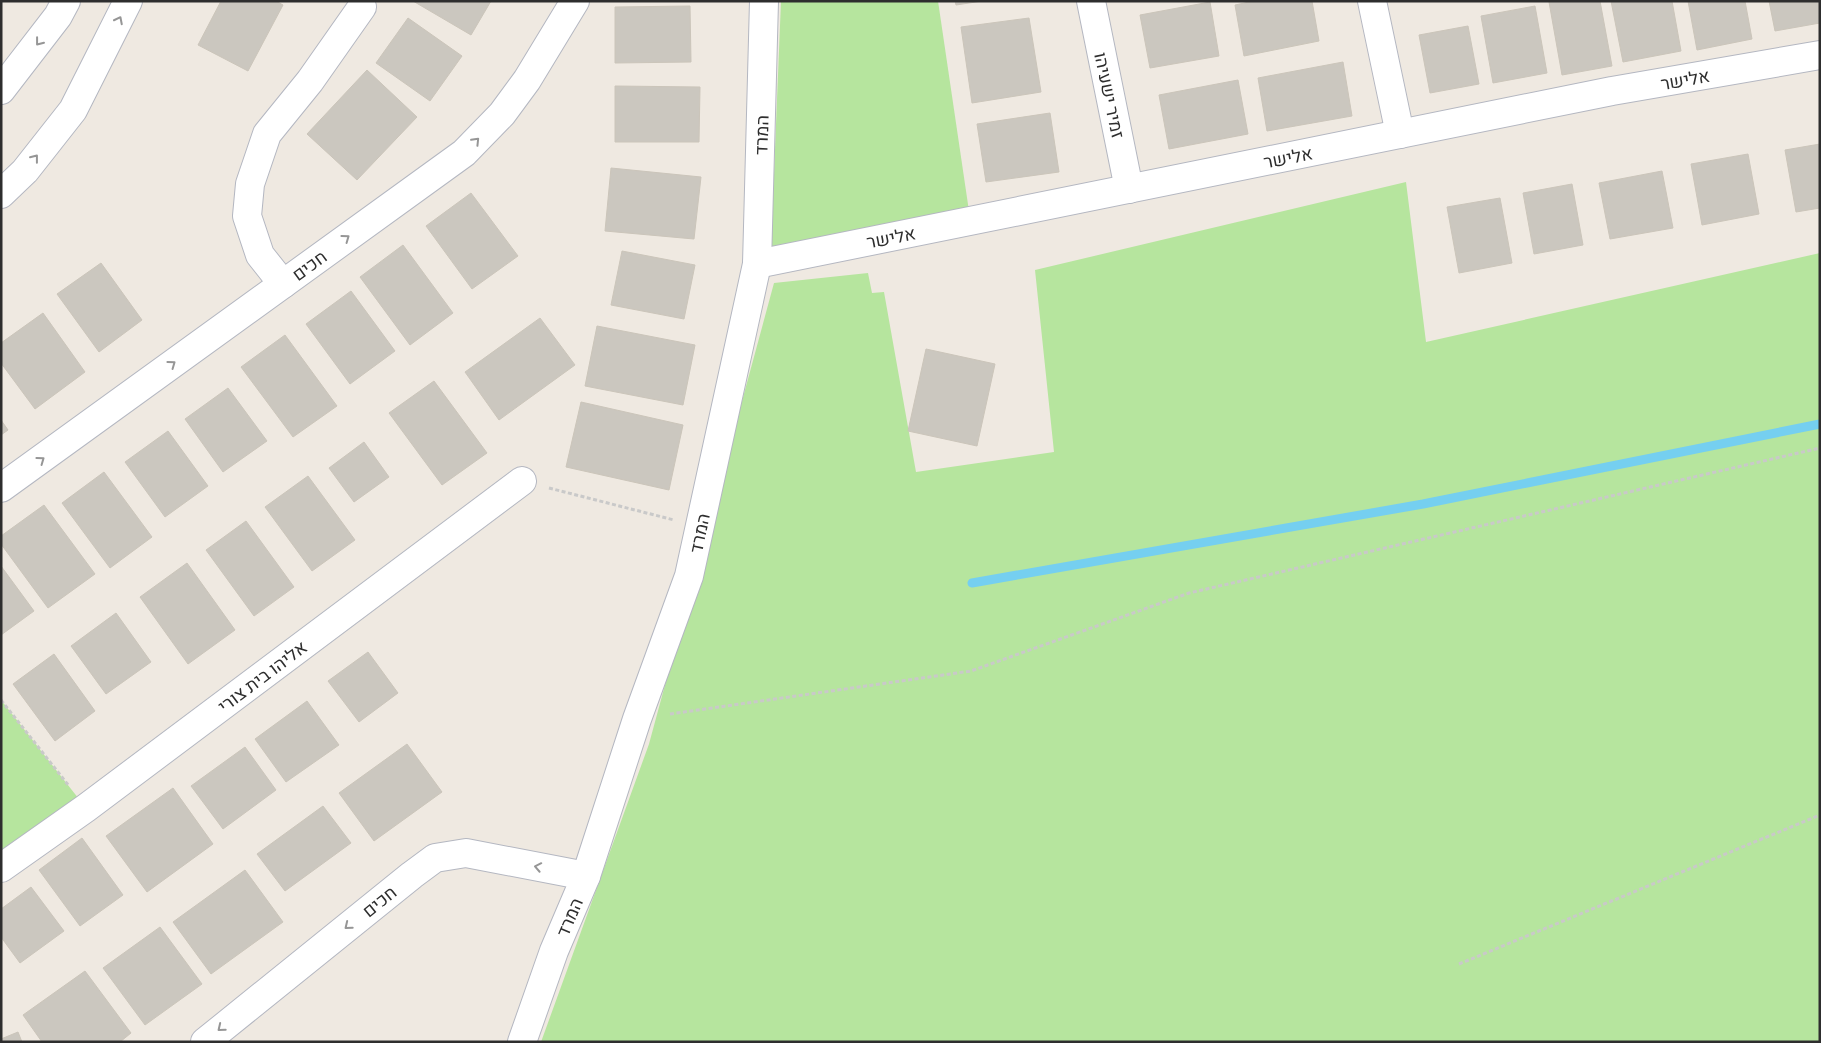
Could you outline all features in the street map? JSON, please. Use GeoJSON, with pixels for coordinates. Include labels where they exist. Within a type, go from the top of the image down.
{"type":"FeatureCollection","features":[{"type":"Feature","properties":{"kind":"street"},"geometry":{"type":"LineString","coordinates":[[1,90],[58,16],[66,1]]}},
{"type":"Feature","properties":{"kind":"street"},"geometry":{"type":"LineString","coordinates":[[1,194],[24,171],[73,110],[128,1]]}},
{"type":"Feature","properties":{"kind":"street","name":"חכים"},"geometry":{"type":"LineString","coordinates":[[1,488],[464,153],[502,114],[527,80],[575,1]]}},
{"type":"Feature","properties":{"kind":"street","name":"המרד"},"geometry":{"type":"LineString","coordinates":[[522,1042],[554,951],[586,876],[637,719],[689,576],[757,264],[764,1]]}},
{"type":"Feature","properties":{"kind":"street","name":"זמיר ישעיהו"},"geometry":{"type":"LineString","coordinates":[[1091,1],[1129,189]]}},
{"type":"Feature","properties":{"kind":"street"},"geometry":{"type":"LineString","coordinates":[[1372,1],[1400,134]]}},
{"type":"Feature","properties":{"kind":"street"},"geometry":{"type":"LineString","coordinates":[[283,284],[260,255],[247,216],[250,184],[267,134],[310,81],[362,7]]}},
{"type":"Feature","properties":{"kind":"street","name":"אלישר"},"geometry":{"type":"LineString","coordinates":[[757,264],[1612,92],[1820,55]]}},
{"type":"Feature","properties":{"kind":"street","name":"אליהו בית צורי"},"geometry":{"type":"LineString","coordinates":[[1,868],[86,808],[522,481]]}},
{"type":"Feature","properties":{"kind":"street","name":"חכים"},"geometry":{"type":"LineString","coordinates":[[205,1042],[412,874],[435,858],[466,853],[586,876]]}},
{"type":"Feature","properties":{"kind":"path"},"geometry":{"type":"LineString","coordinates":[[637,719],[971,671],[1189,593],[1820,448]]}},
{"type":"Feature","properties":{"kind":"path"},"geometry":{"type":"LineString","coordinates":[[522,481],[700,527]]}},
{"type":"Feature","properties":{"kind":"path"},"geometry":{"type":"LineString","coordinates":[[1,700],[86,808]]}},
{"type":"Feature","properties":{"kind":"path"},"geometry":{"type":"LineString","coordinates":[[1459,964],[1820,815]]}},
{"type":"Feature","properties":{"kind":"green space"},"geometry":{"type":"Polygon","coordinates":[[[781,1],[938,1],[970,218],[771,248],[781,1]]]}},
{"type":"Feature","properties":{"kind":"green space"},"geometry":{"type":"Polygon","coordinates":[[[1406,182],[1426,342],[1820,253],[1820,1042],[541,1042],[649,744],[774,283],[868,273],[872,293],[884,292],[916,472],[1054,452],[1035,270],[1406,182]]]}},
{"type":"Feature","properties":{"kind":"green space"},"geometry":{"type":"Polygon","coordinates":[[[1,700],[86,808],[1,853],[1,700]]]}},
{"type":"Feature","properties":{"kind":"building"},"geometry":{"type":"Polygon","coordinates":[[[221,1],[276,1],[283,5],[248,71],[198,45],[221,1]]]}},
{"type":"Feature","properties":{"kind":"building"},"geometry":{"type":"Polygon","coordinates":[[[413,1],[491,1],[471,35],[413,1]]]}},
{"type":"Feature","properties":{"kind":"building"},"geometry":{"type":"Polygon","coordinates":[[[955,1],[982,1],[956,5],[955,1]]]}},
{"type":"Feature","properties":{"kind":"building"},"geometry":{"type":"Polygon","coordinates":[[[1254,1],[1312,1],[1319,41],[1244,56],[1235,5],[1254,1]]]}},
{"type":"Feature","properties":{"kind":"building"},"geometry":{"type":"Polygon","coordinates":[[[1600,1],[1612,66],[1562,75],[1549,2],[1600,1]]]}},
{"type":"Feature","properties":{"kind":"building"},"geometry":{"type":"Polygon","coordinates":[[[1611,1],[1672,1],[1681,51],[1623,62],[1611,1]]]}},
{"type":"Feature","properties":{"kind":"building"},"geometry":{"type":"Polygon","coordinates":[[[1688,1],[1745,1],[1752,39],[1697,50],[1688,1]]]}},
{"type":"Feature","properties":{"kind":"building"},"geometry":{"type":"Polygon","coordinates":[[[1769,1],[1820,1],[1820,23],[1775,31],[1769,1]]]}},
{"type":"Feature","properties":{"kind":"building"},"geometry":{"type":"Polygon","coordinates":[[[1210,2],[1219,56],[1150,68],[1140,15],[1210,2]]]}},
{"type":"Feature","properties":{"kind":"building"},"geometry":{"type":"Polygon","coordinates":[[[690,6],[691,62],[615,63],[615,7],[690,6]]]}},
{"type":"Feature","properties":{"kind":"building"},"geometry":{"type":"Polygon","coordinates":[[[1535,6],[1547,73],[1493,83],[1481,16],[1535,6]]]}},
{"type":"Feature","properties":{"kind":"building"},"geometry":{"type":"Polygon","coordinates":[[[408,18],[462,56],[430,101],[376,63],[408,18]]]}},
{"type":"Feature","properties":{"kind":"building"},"geometry":{"type":"Polygon","coordinates":[[[1029,18],[1041,92],[972,103],[961,27],[1029,18]]]}},
{"type":"Feature","properties":{"kind":"building"},"geometry":{"type":"Polygon","coordinates":[[[1468,26],[1479,84],[1430,93],[1419,35],[1468,26]]]}},
{"type":"Feature","properties":{"kind":"building"},"geometry":{"type":"Polygon","coordinates":[[[1343,62],[1352,116],[1267,131],[1258,78],[1343,62]]]}},
{"type":"Feature","properties":{"kind":"building"},"geometry":{"type":"Polygon","coordinates":[[[367,70],[417,117],[357,180],[307,134],[367,70]]]}},
{"type":"Feature","properties":{"kind":"building"},"geometry":{"type":"Polygon","coordinates":[[[1238,80],[1248,134],[1169,149],[1159,95],[1238,80]]]}},
{"type":"Feature","properties":{"kind":"building"},"geometry":{"type":"Polygon","coordinates":[[[615,86],[700,87],[699,142],[615,142],[615,86]]]}},
{"type":"Feature","properties":{"kind":"building"},"geometry":{"type":"Polygon","coordinates":[[[1050,113],[1059,172],[986,182],[977,124],[1050,113]]]}},
{"type":"Feature","properties":{"kind":"building"},"geometry":{"type":"Polygon","coordinates":[[[1820,144],[1820,208],[1796,212],[1785,150],[1820,144]]]}},
{"type":"Feature","properties":{"kind":"building"},"geometry":{"type":"Polygon","coordinates":[[[1748,154],[1759,214],[1702,225],[1691,164],[1748,154]]]}},
{"type":"Feature","properties":{"kind":"building"},"geometry":{"type":"Polygon","coordinates":[[[611,168],[701,177],[694,239],[605,231],[611,168]]]}},
{"type":"Feature","properties":{"kind":"building"},"geometry":{"type":"Polygon","coordinates":[[[1662,171],[1673,228],[1610,239],[1599,183],[1662,171]]]}},
{"type":"Feature","properties":{"kind":"building"},"geometry":{"type":"Polygon","coordinates":[[[1572,184],[1583,245],[1534,254],[1523,193],[1572,184]]]}},
{"type":"Feature","properties":{"kind":"building"},"geometry":{"type":"Polygon","coordinates":[[[471,193],[518,256],[472,289],[426,226],[471,193]]]}},
{"type":"Feature","properties":{"kind":"building"},"geometry":{"type":"Polygon","coordinates":[[[1500,198],[1512,263],[1459,273],[1447,207],[1500,198]]]}},
{"type":"Feature","properties":{"kind":"building"},"geometry":{"type":"Polygon","coordinates":[[[403,245],[453,313],[410,345],[360,277],[403,245]]]}},
{"type":"Feature","properties":{"kind":"building"},"geometry":{"type":"Polygon","coordinates":[[[622,251],[695,265],[684,319],[611,305],[622,251]]]}},
{"type":"Feature","properties":{"kind":"building"},"geometry":{"type":"Polygon","coordinates":[[[101,263],[142,320],[99,352],[57,294],[101,263]]]}},
{"type":"Feature","properties":{"kind":"building"},"geometry":{"type":"Polygon","coordinates":[[[351,291],[395,351],[350,384],[306,324],[351,291]]]}},
{"type":"Feature","properties":{"kind":"building"},"geometry":{"type":"Polygon","coordinates":[[[43,313],[85,372],[35,409],[1,363],[1,343],[43,313]]]}},
{"type":"Feature","properties":{"kind":"building"},"geometry":{"type":"Polygon","coordinates":[[[540,318],[575,365],[499,420],[465,372],[540,318]]]}},
{"type":"Feature","properties":{"kind":"building"},"geometry":{"type":"Polygon","coordinates":[[[597,326],[695,345],[683,405],[585,386],[597,326]]]}},
{"type":"Feature","properties":{"kind":"building"},"geometry":{"type":"Polygon","coordinates":[[[285,335],[337,406],[293,437],[241,367],[285,335]]]}},
{"type":"Feature","properties":{"kind":"building"},"geometry":{"type":"Polygon","coordinates":[[[926,349],[995,364],[977,446],[908,431],[926,349]]]}},
{"type":"Feature","properties":{"kind":"building"},"geometry":{"type":"Polygon","coordinates":[[[434,381],[487,453],[442,485],[389,413],[434,381]]]}},
{"type":"Feature","properties":{"kind":"building"},"geometry":{"type":"Polygon","coordinates":[[[228,388],[267,441],[223,472],[185,419],[228,388]]]}},
{"type":"Feature","properties":{"kind":"building"},"geometry":{"type":"Polygon","coordinates":[[[581,402],[683,425],[669,490],[566,467],[581,402]]]}},
{"type":"Feature","properties":{"kind":"building"},"geometry":{"type":"Polygon","coordinates":[[[1,420],[8,430],[1,435],[1,420]]]}},
{"type":"Feature","properties":{"kind":"building"},"geometry":{"type":"Polygon","coordinates":[[[168,431],[208,486],[165,517],[125,462],[168,431]]]}},
{"type":"Feature","properties":{"kind":"building"},"geometry":{"type":"Polygon","coordinates":[[[364,442],[389,477],[354,502],[329,468],[364,442]]]}},
{"type":"Feature","properties":{"kind":"building"},"geometry":{"type":"Polygon","coordinates":[[[104,472],[152,537],[110,568],[62,503],[104,472]]]}},
{"type":"Feature","properties":{"kind":"building"},"geometry":{"type":"Polygon","coordinates":[[[308,476],[355,540],[312,571],[265,507],[308,476]]]}},
{"type":"Feature","properties":{"kind":"building"},"geometry":{"type":"Polygon","coordinates":[[[44,505],[95,574],[48,608],[1,544],[1,536],[44,505]]]}},
{"type":"Feature","properties":{"kind":"building"},"geometry":{"type":"Polygon","coordinates":[[[246,521],[294,587],[254,616],[206,550],[246,521]]]}},
{"type":"Feature","properties":{"kind":"building"},"geometry":{"type":"Polygon","coordinates":[[[187,563],[235,630],[188,664],[140,597],[187,563]]]}},
{"type":"Feature","properties":{"kind":"building"},"geometry":{"type":"Polygon","coordinates":[[[1,566],[34,611],[1,635],[1,566]]]}},
{"type":"Feature","properties":{"kind":"building"},"geometry":{"type":"Polygon","coordinates":[[[116,613],[151,662],[106,694],[71,646],[116,613]]]}},
{"type":"Feature","properties":{"kind":"building"},"geometry":{"type":"Polygon","coordinates":[[[368,652],[398,693],[359,722],[328,681],[368,652]]]}},
{"type":"Feature","properties":{"kind":"building"},"geometry":{"type":"Polygon","coordinates":[[[54,654],[95,711],[55,741],[13,684],[54,654]]]}},
{"type":"Feature","properties":{"kind":"building"},"geometry":{"type":"Polygon","coordinates":[[[307,701],[339,745],[286,782],[255,739],[307,701]]]}},
{"type":"Feature","properties":{"kind":"building"},"geometry":{"type":"Polygon","coordinates":[[[407,744],[442,792],[374,841],[339,793],[407,744]]]}},
{"type":"Feature","properties":{"kind":"building"},"geometry":{"type":"Polygon","coordinates":[[[245,747],[276,790],[223,829],[191,786],[245,747]]]}},
{"type":"Feature","properties":{"kind":"building"},"geometry":{"type":"Polygon","coordinates":[[[173,788],[213,844],[147,892],[106,836],[173,788]]]}},
{"type":"Feature","properties":{"kind":"building"},"geometry":{"type":"Polygon","coordinates":[[[323,806],[351,843],[285,891],[257,854],[323,806]]]}},
{"type":"Feature","properties":{"kind":"building"},"geometry":{"type":"Polygon","coordinates":[[[82,838],[123,895],[80,926],[39,870],[82,838]]]}},
{"type":"Feature","properties":{"kind":"building"},"geometry":{"type":"Polygon","coordinates":[[[245,870],[283,922],[211,974],[173,922],[245,870]]]}},
{"type":"Feature","properties":{"kind":"building"},"geometry":{"type":"Polygon","coordinates":[[[31,887],[64,931],[20,963],[1,937],[1,909],[31,887]]]}},
{"type":"Feature","properties":{"kind":"building"},"geometry":{"type":"Polygon","coordinates":[[[160,927],[202,984],[145,1025],[103,968],[160,927]]]}},
{"type":"Feature","properties":{"kind":"building"},"geometry":{"type":"Polygon","coordinates":[[[85,971],[131,1033],[120,1042],[42,1042],[23,1015],[85,971]]]}},
{"type":"Feature","properties":{"kind":"building"},"geometry":{"type":"Polygon","coordinates":[[[18,1032],[22,1042],[1,1042],[1,1039],[18,1032]]]}},
{"type":"Feature","properties":{"kind":"waterway"},"geometry":{"type":"LineString","coordinates":[[972,583],[1423,504],[1820,424]]}}]}
